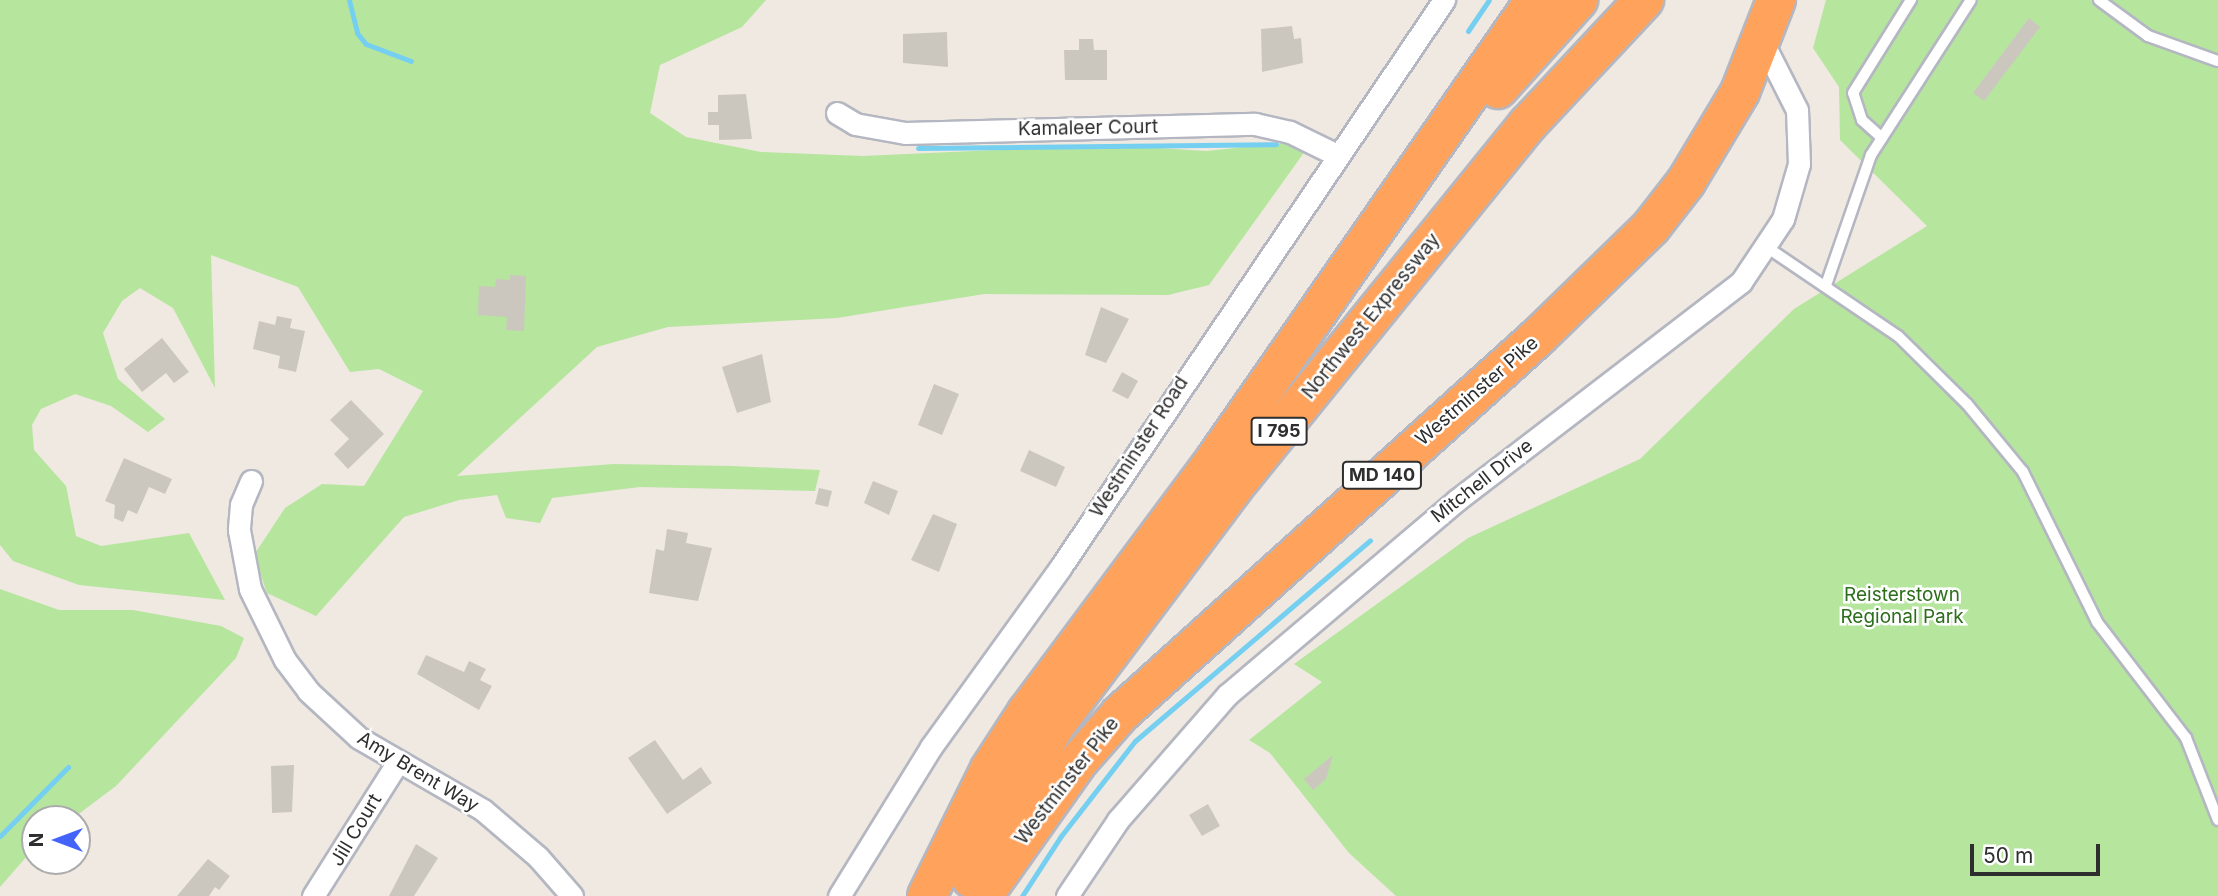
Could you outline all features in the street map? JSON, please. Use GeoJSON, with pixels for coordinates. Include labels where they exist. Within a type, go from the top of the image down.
{"type":"FeatureCollection","features":[{"type":"Feature","properties":{"kind":"highway"},"geometry":{"type":"LineString","coordinates":[[927,896],[990,769],[1027,712],[1216,457],[1535,0]]}},
{"type":"Feature","properties":{"kind":"highway","name":"Northwest Expressway"},"geometry":{"type":"LineString","coordinates":[[1216,457],[1479,112],[1578,0]]}},
{"type":"Feature","properties":{"kind":"highway","name":"Northwest Expressway"},"geometry":{"type":"LineString","coordinates":[[963,896],[1019,781],[1054,727],[1226,499],[1528,124],[1644,0]]}},
{"type":"Feature","properties":{"kind":"highway"},"geometry":{"type":"LineString","coordinates":[[1762,0],[1756,23],[1763,43]]}},
{"type":"Feature","properties":{"kind":"highway","name":"Westminster Pike"},"geometry":{"type":"LineString","coordinates":[[983,896],[1061,784],[1120,714],[1538,337],[1651,227],[1711,142],[1763,43],[1776,0]]}},
{"type":"Feature","properties":{"kind":"street","name":"Westminster Road"},"geometry":{"type":"LineString","coordinates":[[839,896],[931,747],[1060,568],[1444,0]]}},
{"type":"Feature","properties":{"kind":"street","name":"Mitchell Drive"},"geometry":{"type":"LineString","coordinates":[[1067,896],[1118,820],[1236,686],[1383,559],[1537,436],[1714,308],[1768,248],[1793,191],[1800,131],[1789,86],[1763,43]]}},
{"type":"Feature","properties":{"kind":"street","name":"Kamaleer Court"},"geometry":{"type":"LineString","coordinates":[[837,113],[856,124],[905,133],[1255,124],[1290,132],[1337,155]]}},
{"type":"Feature","properties":{"kind":"street","name":"Amy Brent Way"},"geometry":{"type":"LineString","coordinates":[[251,481],[240,505],[240,550],[264,623],[308,691],[359,738],[397,763],[483,810],[538,857],[572,896]]}},
{"type":"Feature","properties":{"kind":"street","name":"Jill Court"},"geometry":{"type":"LineString","coordinates":[[313,896],[397,763]]}},
{"type":"Feature","properties":{"kind":"lane"},"geometry":{"type":"LineString","coordinates":[[1882,138],[1862,120],[1853,93],[1911,0]]}},
{"type":"Feature","properties":{"kind":"lane"},"geometry":{"type":"LineString","coordinates":[[1826,285],[1882,138],[1971,0]]}},
{"type":"Feature","properties":{"kind":"lane"},"geometry":{"type":"LineString","coordinates":[[2099,0],[2148,36],[2218,61]]}},
{"type":"Feature","properties":{"kind":"lane"},"geometry":{"type":"LineString","coordinates":[[1768,248],[1826,285],[1927,362],[2023,472],[2110,643],[2186,738],[2218,820]]}},
{"type":"Feature","properties":{"kind":"green space"},"geometry":{"type":"Polygon","coordinates":[[[0,0],[766,0],[742,27],[660,65],[650,113],[686,137],[761,152],[863,156],[1109,145],[1206,151],[1313,140],[1209,285],[1168,295],[984,294],[837,318],[668,327],[597,347],[457,476],[614,464],[820,470],[815,491],[640,487],[552,498],[540,523],[506,518],[497,495],[459,500],[404,517],[316,616],[267,593],[254,555],[285,508],[322,484],[364,486],[423,391],[379,369],[350,372],[298,287],[211,255],[215,388],[173,308],[140,288],[122,301],[103,333],[118,379],[165,419],[148,432],[111,406],[75,394],[41,409],[32,425],[34,450],[66,486],[76,536],[101,546],[189,533],[225,600],[79,585],[13,561],[0,545],[0,0]]]}},
{"type":"Feature","properties":{"kind":"green space","name":"Reisterstown Regional Park"},"geometry":{"type":"Polygon","coordinates":[[[1826,0],[2218,0],[2218,896],[1396,896],[1349,853],[1270,753],[1249,740],[1322,682],[1294,664],[1468,538],[1640,459],[1794,309],[1927,226],[1840,140],[1839,87],[1813,48],[1826,0]]]}},
{"type":"Feature","properties":{"kind":"green space"},"geometry":{"type":"Polygon","coordinates":[[[0,589],[59,610],[133,610],[221,626],[244,638],[236,658],[116,786],[91,805],[21,805],[21,863],[0,887],[0,589]]]}},
{"type":"Feature","properties":{"kind":"building"},"geometry":{"type":"Polygon","coordinates":[[[2029,18],[2040,27],[1984,101],[1973,93],[2029,18]]]}},
{"type":"Feature","properties":{"kind":"building"},"geometry":{"type":"Polygon","coordinates":[[[1292,26],[1294,39],[1301,38],[1303,63],[1262,72],[1261,29],[1292,26]]]}},
{"type":"Feature","properties":{"kind":"building"},"geometry":{"type":"Polygon","coordinates":[[[947,32],[948,67],[903,63],[903,34],[947,32]]]}},
{"type":"Feature","properties":{"kind":"building"},"geometry":{"type":"Polygon","coordinates":[[[1079,39],[1093,39],[1094,50],[1107,50],[1107,80],[1065,80],[1064,50],[1079,50],[1079,39]]]}},
{"type":"Feature","properties":{"kind":"building"},"geometry":{"type":"Polygon","coordinates":[[[746,94],[752,139],[719,140],[719,125],[708,125],[708,112],[718,112],[718,95],[746,94]]]}},
{"type":"Feature","properties":{"kind":"building"},"geometry":{"type":"Polygon","coordinates":[[[510,275],[526,276],[524,331],[506,330],[507,317],[478,315],[479,286],[495,287],[496,279],[510,280],[510,275]]]}},
{"type":"Feature","properties":{"kind":"building"},"geometry":{"type":"Polygon","coordinates":[[[1101,307],[1129,319],[1106,363],[1085,355],[1101,307]]]}},
{"type":"Feature","properties":{"kind":"building"},"geometry":{"type":"Polygon","coordinates":[[[277,316],[292,319],[290,328],[305,331],[296,372],[278,368],[280,356],[253,349],[259,321],[275,325],[277,316]]]}},
{"type":"Feature","properties":{"kind":"building"},"geometry":{"type":"Polygon","coordinates":[[[162,338],[189,372],[174,383],[166,373],[142,392],[124,369],[162,338]]]}},
{"type":"Feature","properties":{"kind":"building"},"geometry":{"type":"Polygon","coordinates":[[[762,354],[771,402],[737,413],[722,367],[762,354]]]}},
{"type":"Feature","properties":{"kind":"building"},"geometry":{"type":"Polygon","coordinates":[[[1122,372],[1138,381],[1128,399],[1112,391],[1122,372]]]}},
{"type":"Feature","properties":{"kind":"building"},"geometry":{"type":"Polygon","coordinates":[[[934,384],[959,394],[942,435],[918,425],[934,384]]]}},
{"type":"Feature","properties":{"kind":"building"},"geometry":{"type":"Polygon","coordinates":[[[351,400],[384,434],[348,469],[334,454],[349,439],[330,420],[351,400]]]}},
{"type":"Feature","properties":{"kind":"building"},"geometry":{"type":"Polygon","coordinates":[[[1029,450],[1065,467],[1056,487],[1020,471],[1029,450]]]}},
{"type":"Feature","properties":{"kind":"building"},"geometry":{"type":"Polygon","coordinates":[[[124,458],[172,479],[165,494],[149,487],[137,514],[128,510],[123,522],[114,518],[115,505],[105,501],[124,458]]]}},
{"type":"Feature","properties":{"kind":"building"},"geometry":{"type":"Polygon","coordinates":[[[873,481],[898,491],[889,515],[864,503],[873,481]]]}},
{"type":"Feature","properties":{"kind":"building"},"geometry":{"type":"Polygon","coordinates":[[[819,488],[832,491],[828,507],[815,504],[819,488]]]}},
{"type":"Feature","properties":{"kind":"building"},"geometry":{"type":"Polygon","coordinates":[[[933,514],[957,524],[939,572],[911,560],[933,514]]]}},
{"type":"Feature","properties":{"kind":"building"},"geometry":{"type":"Polygon","coordinates":[[[667,529],[688,533],[686,543],[712,548],[698,601],[649,593],[656,549],[664,551],[667,529]]]}},
{"type":"Feature","properties":{"kind":"building"},"geometry":{"type":"Polygon","coordinates":[[[426,655],[464,672],[469,661],[486,669],[480,680],[492,686],[479,710],[417,674],[426,655]]]}},
{"type":"Feature","properties":{"kind":"building"},"geometry":{"type":"Polygon","coordinates":[[[655,740],[683,780],[701,767],[712,783],[667,814],[628,758],[655,740]]]}},
{"type":"Feature","properties":{"kind":"building"},"geometry":{"type":"Polygon","coordinates":[[[1333,755],[1326,779],[1313,790],[1304,779],[1333,755]]]}},
{"type":"Feature","properties":{"kind":"building"},"geometry":{"type":"Polygon","coordinates":[[[294,765],[292,812],[272,813],[271,766],[294,765]]]}},
{"type":"Feature","properties":{"kind":"building"},"geometry":{"type":"Polygon","coordinates":[[[1208,804],[1220,826],[1202,836],[1189,815],[1208,804]]]}},
{"type":"Feature","properties":{"kind":"building"},"geometry":{"type":"Polygon","coordinates":[[[416,844],[438,858],[414,896],[389,896],[416,844]]]}},
{"type":"Feature","properties":{"kind":"building"},"geometry":{"type":"Polygon","coordinates":[[[208,859],[230,876],[219,890],[215,887],[209,896],[177,896],[208,859]]]}},
{"type":"Feature","properties":{"kind":"waterway"},"geometry":{"type":"LineString","coordinates":[[349,0],[357,33],[366,44],[411,61]]}},
{"type":"Feature","properties":{"kind":"waterway"},"geometry":{"type":"LineString","coordinates":[[1468,31],[1489,0]]}},
{"type":"Feature","properties":{"kind":"waterway"},"geometry":{"type":"LineString","coordinates":[[918,148],[1276,144]]}},
{"type":"Feature","properties":{"kind":"waterway"},"geometry":{"type":"LineString","coordinates":[[1022,896],[1061,836],[1135,741],[1370,540]]}},
{"type":"Feature","properties":{"kind":"waterway"},"geometry":{"type":"LineString","coordinates":[[0,836],[68,767]]}}]}
